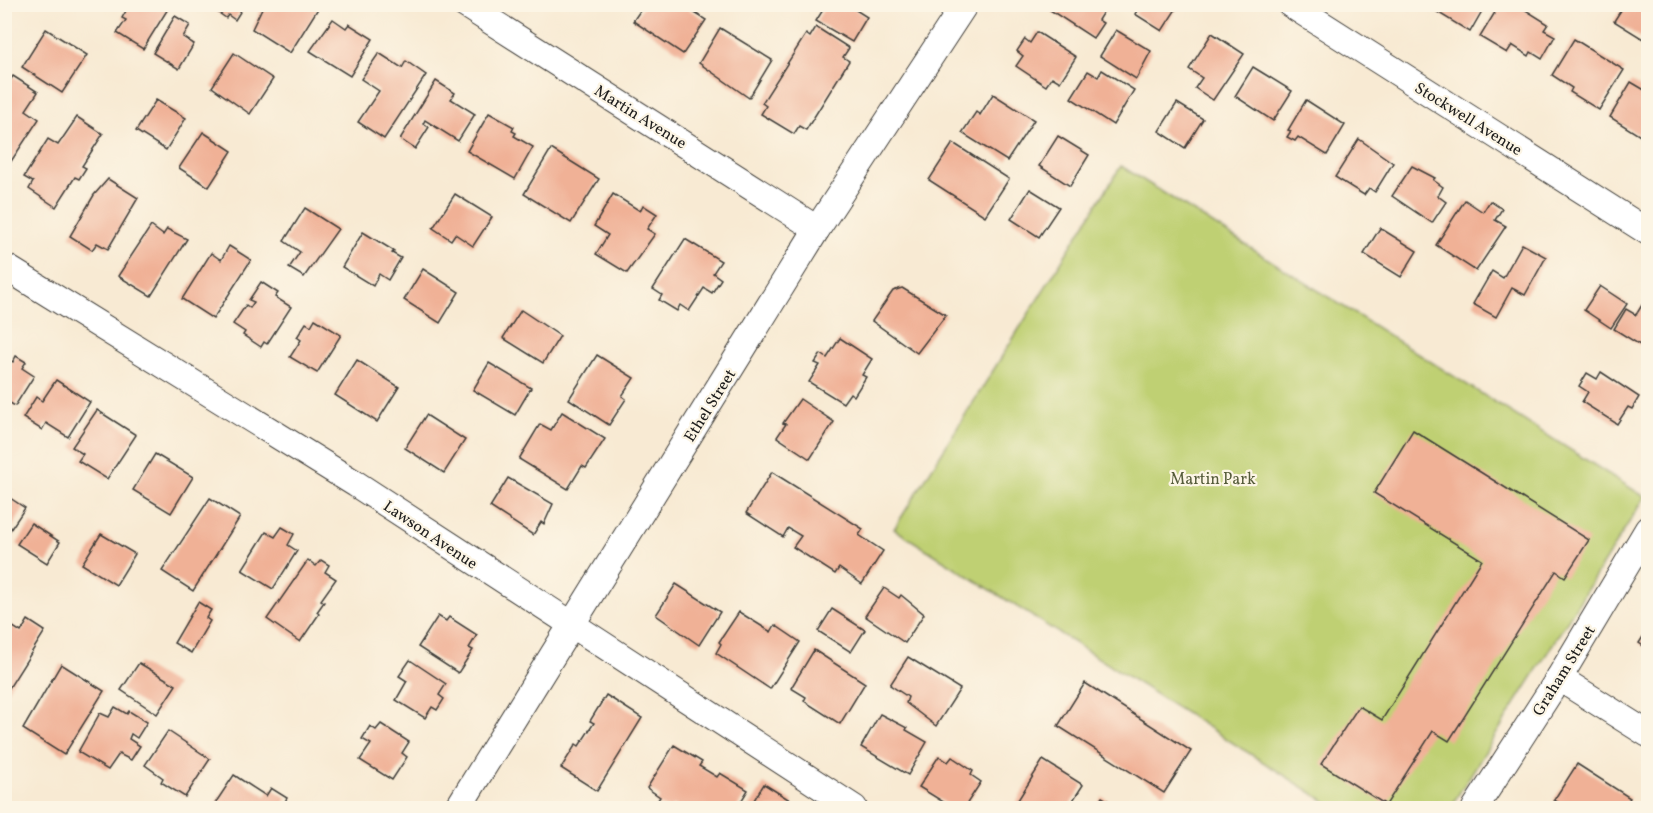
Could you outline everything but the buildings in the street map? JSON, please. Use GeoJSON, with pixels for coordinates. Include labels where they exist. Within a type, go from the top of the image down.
{"type":"FeatureCollection","features":[{"type":"Feature","properties":{"kind":"street","name":"Martin Avenue"},"geometry":{"type":"LineString","coordinates":[[464,4],[817,229]]}},
{"type":"Feature","properties":{"kind":"street","name":"Ethel Street"},"geometry":{"type":"LineString","coordinates":[[458,808],[817,229],[965,4]]}},
{"type":"Feature","properties":{"kind":"street","name":"Stockwell Avenue"},"geometry":{"type":"LineString","coordinates":[[1290,4],[1648,232]]}},
{"type":"Feature","properties":{"kind":"street","name":"Lawson Avenue"},"geometry":{"type":"LineString","coordinates":[[4,266],[356,484],[854,808]]}},
{"type":"Feature","properties":{"kind":"street","name":"Graham Street"},"geometry":{"type":"LineString","coordinates":[[1475,808],[1559,678],[1648,529]]}},
{"type":"Feature","properties":{"kind":"street"},"geometry":{"type":"LineString","coordinates":[[1559,678],[1648,735]]}},
{"type":"Feature","properties":{"kind":"green space","name":"Martin Park"},"geometry":{"type":"Polygon","coordinates":[[[1121,166],[1645,497],[1450,808],[1336,808],[894,529],[1121,166]]]}}]}
